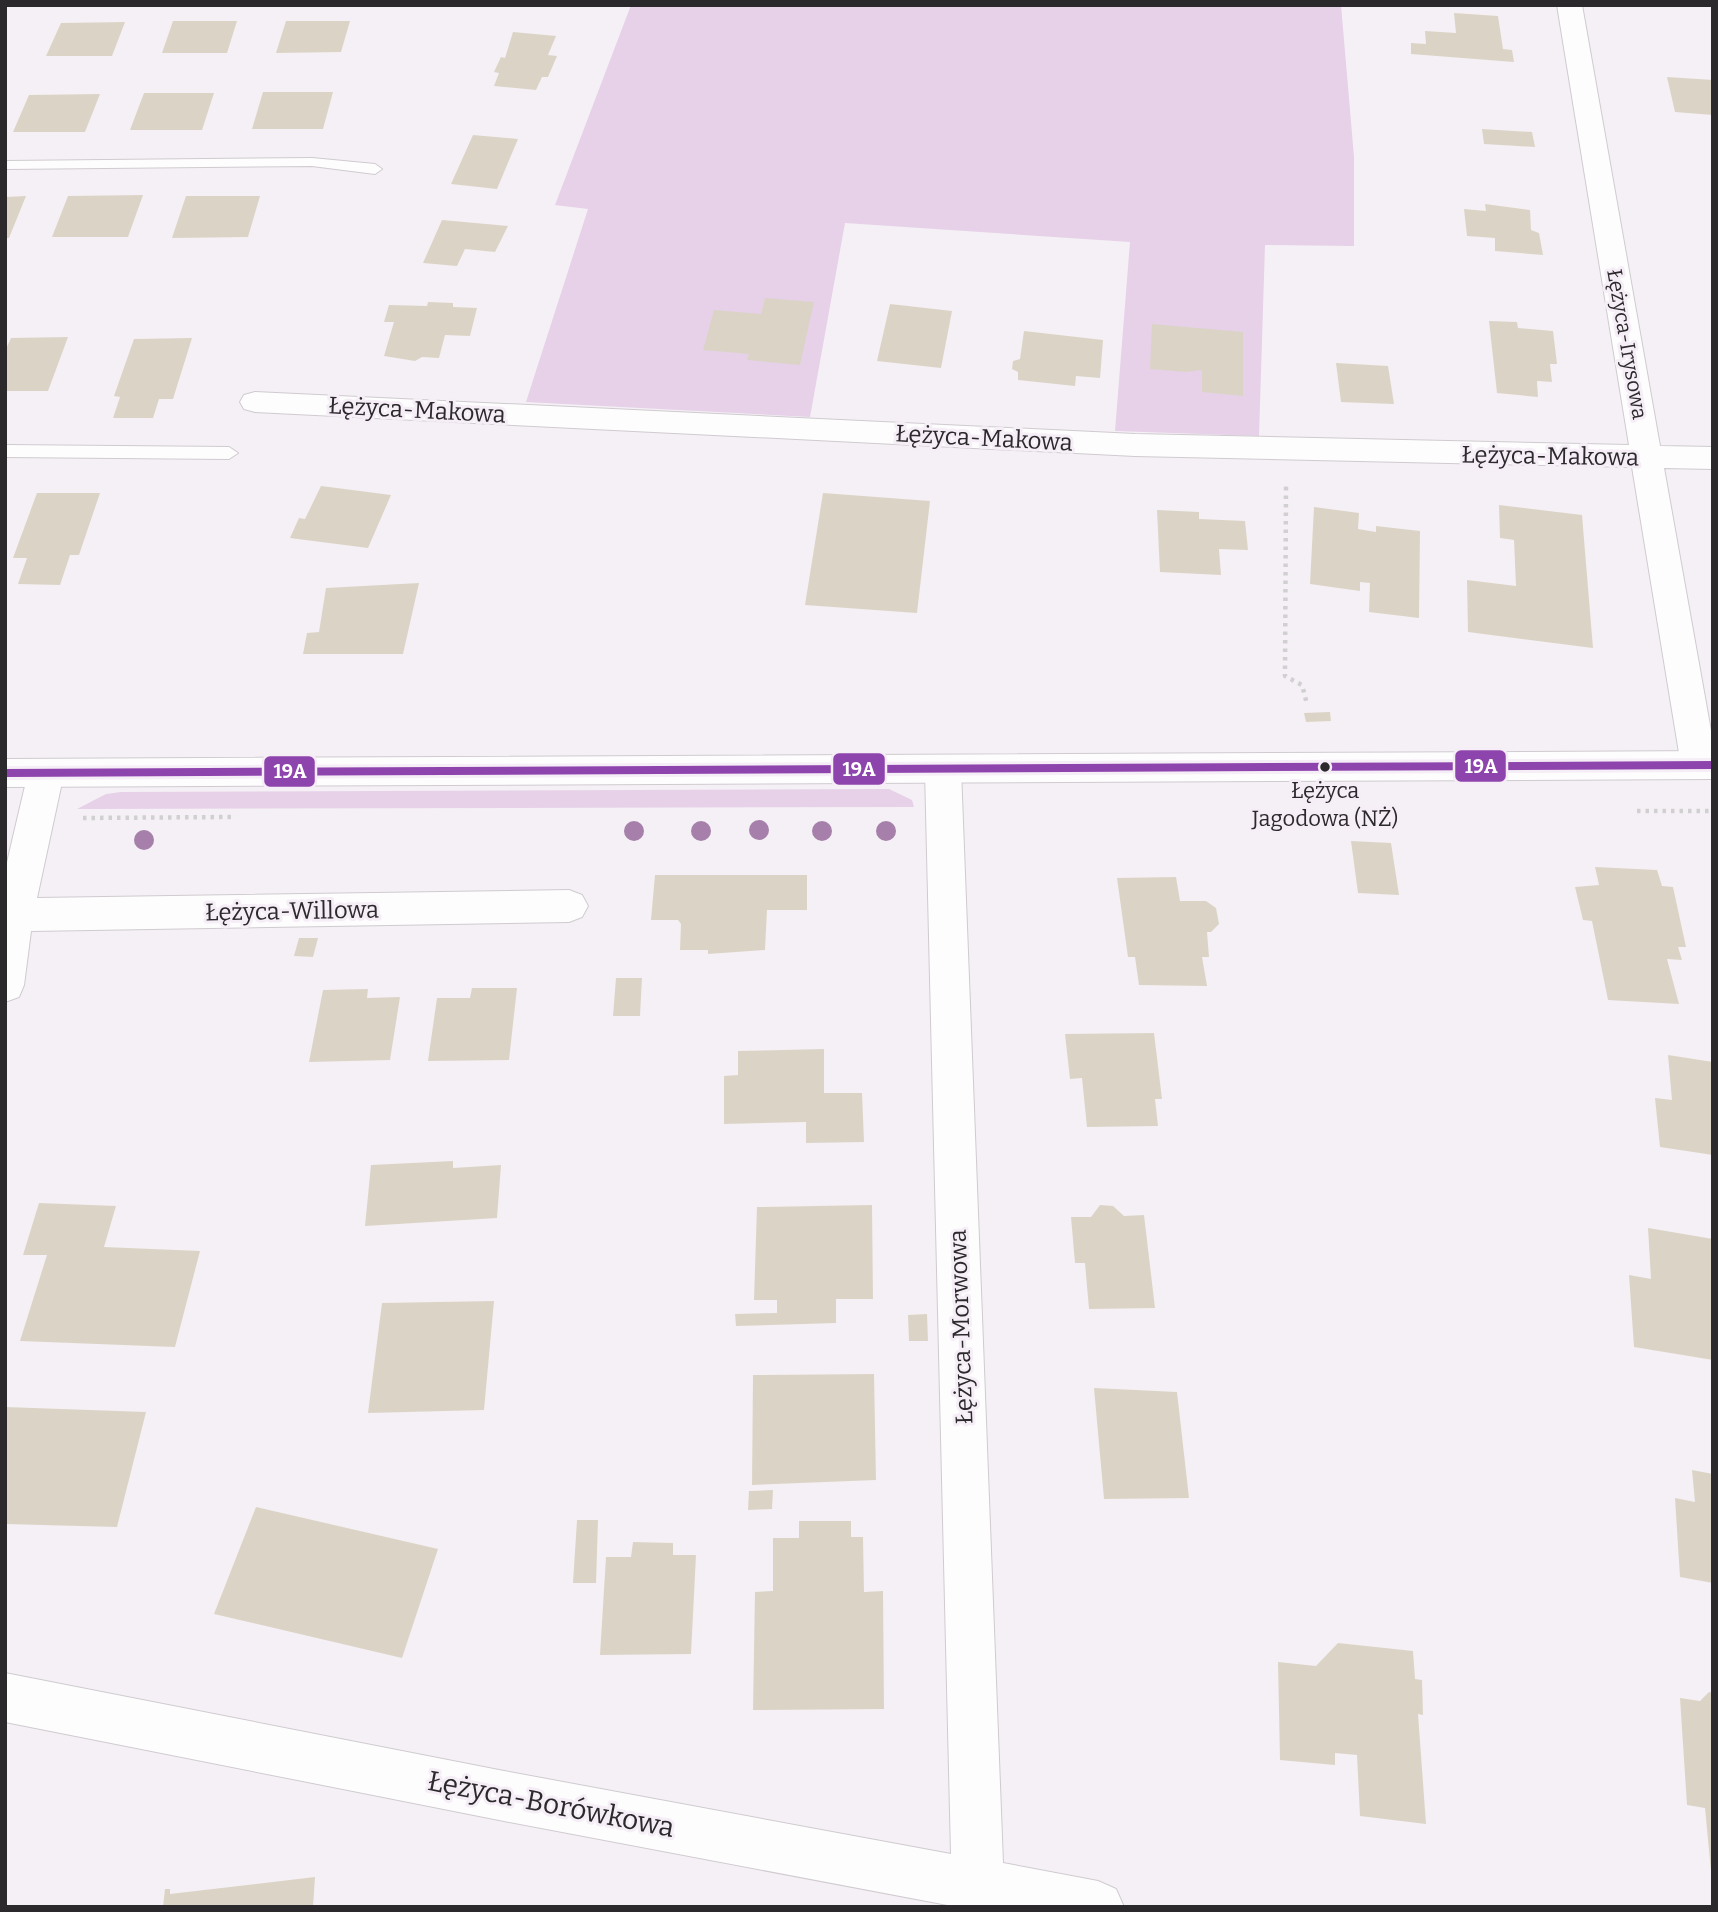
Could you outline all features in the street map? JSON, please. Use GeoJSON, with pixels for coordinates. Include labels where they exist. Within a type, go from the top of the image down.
{"type":"FeatureCollection","features":[{"type":"Feature","properties":{"kind":"street","name":"Łężyca-Irysowa"},"geometry":{"type":"LineString","coordinates":[[1569,5],[1647,459],[1706,765]]}},
{"type":"Feature","properties":{"kind":"street","name":"Łężyca-Makowa"},"geometry":{"type":"LineString","coordinates":[[255,402],[1135,445],[1647,459],[1713,458]]}},
{"type":"Feature","properties":{"kind":"street"},"geometry":{"type":"LineString","coordinates":[[5,773],[1706,765]]}},
{"type":"Feature","properties":{"kind":"street","name":"Łężyca-Morwowa"},"geometry":{"type":"LineString","coordinates":[[943,770],[978,1883]]}},
{"type":"Feature","properties":{"kind":"street"},"geometry":{"type":"LineString","coordinates":[[5,985],[10,915],[46,773]]}},
{"type":"Feature","properties":{"kind":"street","name":"Łężyca-Willowa"},"geometry":{"type":"LineString","coordinates":[[10,915],[569,906]]}},
{"type":"Feature","properties":{"kind":"street","name":"Łężyca-Borówkowa"},"geometry":{"type":"LineString","coordinates":[[5,1697],[504,1796],[1098,1907]]}},
{"type":"Feature","properties":{"kind":"lane"},"geometry":{"type":"LineString","coordinates":[[5,165],[312,162],[374,169]]}},
{"type":"Feature","properties":{"kind":"lane"},"geometry":{"type":"LineString","coordinates":[[5,450],[229,453]]}},
{"type":"Feature","properties":{"kind":"path"},"geometry":{"type":"LineString","coordinates":[[1287,449],[1285,676],[1302,685],[1307,704]]}},
{"type":"Feature","properties":{"kind":"shaded area"},"geometry":{"type":"Polygon","coordinates":[[[631,5],[1341,5],[1354,157],[1354,246],[1265,245],[1259,436],[1115,431],[1130,242],[845,223],[810,417],[526,402],[588,209],[555,205],[631,5]]]}},
{"type":"Feature","properties":{"kind":"shaded area"},"geometry":{"type":"Polygon","coordinates":[[[889,789],[912,800],[914,807],[77,809],[106,794],[121,792],[889,789]]]}},
{"type":"Feature","properties":{"kind":"building"},"geometry":{"type":"Polygon","coordinates":[[[1454,13],[1498,16],[1503,49],[1512,50],[1514,62],[1411,54],[1411,43],[1426,44],[1425,31],[1456,33],[1454,13]]]}},
{"type":"Feature","properties":{"kind":"building"},"geometry":{"type":"Polygon","coordinates":[[[173,21],[237,21],[227,53],[162,53],[173,21]]]}},
{"type":"Feature","properties":{"kind":"building"},"geometry":{"type":"Polygon","coordinates":[[[286,21],[350,21],[341,52],[276,53],[286,21]]]}},
{"type":"Feature","properties":{"kind":"building"},"geometry":{"type":"Polygon","coordinates":[[[125,22],[112,56],[46,56],[61,23],[125,22]]]}},
{"type":"Feature","properties":{"kind":"building"},"geometry":{"type":"Polygon","coordinates":[[[513,32],[556,36],[548,55],[557,56],[548,77],[542,77],[536,90],[494,86],[499,73],[494,72],[501,57],[505,58],[513,32]]]}},
{"type":"Feature","properties":{"kind":"building"},"geometry":{"type":"Polygon","coordinates":[[[1667,77],[1713,80],[1713,115],[1675,112],[1667,77]]]}},
{"type":"Feature","properties":{"kind":"building"},"geometry":{"type":"Polygon","coordinates":[[[263,92],[333,92],[323,129],[252,129],[263,92]]]}},
{"type":"Feature","properties":{"kind":"building"},"geometry":{"type":"Polygon","coordinates":[[[144,93],[214,93],[202,130],[130,130],[144,93]]]}},
{"type":"Feature","properties":{"kind":"building"},"geometry":{"type":"Polygon","coordinates":[[[100,94],[85,132],[13,132],[29,95],[100,94]]]}},
{"type":"Feature","properties":{"kind":"building"},"geometry":{"type":"Polygon","coordinates":[[[1482,129],[1532,132],[1535,147],[1484,144],[1482,129]]]}},
{"type":"Feature","properties":{"kind":"building"},"geometry":{"type":"Polygon","coordinates":[[[473,135],[518,139],[497,189],[451,184],[473,135]]]}},
{"type":"Feature","properties":{"kind":"building"},"geometry":{"type":"Polygon","coordinates":[[[143,195],[128,237],[52,237],[68,196],[143,195]]]}},
{"type":"Feature","properties":{"kind":"building"},"geometry":{"type":"Polygon","coordinates":[[[26,196],[9,238],[5,238],[5,197],[26,196]]]}},
{"type":"Feature","properties":{"kind":"building"},"geometry":{"type":"Polygon","coordinates":[[[186,196],[260,196],[248,237],[172,238],[186,196]]]}},
{"type":"Feature","properties":{"kind":"building"},"geometry":{"type":"Polygon","coordinates":[[[1485,204],[1530,210],[1531,230],[1539,233],[1543,255],[1495,251],[1495,238],[1467,236],[1464,209],[1486,211],[1485,204]]]}},
{"type":"Feature","properties":{"kind":"building"},"geometry":{"type":"Polygon","coordinates":[[[442,220],[508,226],[495,252],[465,249],[457,266],[423,263],[442,220]]]}},
{"type":"Feature","properties":{"kind":"building"},"geometry":{"type":"Polygon","coordinates":[[[765,298],[814,302],[800,365],[747,360],[749,354],[703,350],[714,310],[761,314],[765,298]]]}},
{"type":"Feature","properties":{"kind":"building"},"geometry":{"type":"Polygon","coordinates":[[[428,302],[477,308],[470,336],[445,335],[439,358],[422,357],[415,361],[384,356],[394,322],[384,322],[389,305],[427,306],[428,302]]]}},
{"type":"Feature","properties":{"kind":"building"},"geometry":{"type":"Polygon","coordinates":[[[890,304],[952,311],[941,368],[877,361],[890,304]]]}},
{"type":"Feature","properties":{"kind":"building"},"geometry":{"type":"Polygon","coordinates":[[[1489,321],[1517,322],[1518,328],[1553,331],[1557,364],[1550,364],[1552,382],[1537,381],[1538,397],[1497,393],[1489,321]]]}},
{"type":"Feature","properties":{"kind":"building"},"geometry":{"type":"Polygon","coordinates":[[[1152,324],[1243,332],[1243,396],[1202,392],[1202,370],[1186,372],[1150,369],[1152,324]]]}},
{"type":"Feature","properties":{"kind":"building"},"geometry":{"type":"Polygon","coordinates":[[[1024,331],[1103,340],[1100,378],[1076,376],[1075,386],[1018,380],[1018,372],[1012,369],[1013,361],[1020,359],[1024,331]]]}},
{"type":"Feature","properties":{"kind":"building"},"geometry":{"type":"Polygon","coordinates":[[[68,337],[48,391],[5,391],[5,351],[11,338],[68,337]]]}},
{"type":"Feature","properties":{"kind":"building"},"geometry":{"type":"Polygon","coordinates":[[[192,338],[173,399],[159,399],[153,418],[113,418],[120,397],[114,396],[134,339],[192,338]]]}},
{"type":"Feature","properties":{"kind":"building"},"geometry":{"type":"Polygon","coordinates":[[[1336,363],[1388,366],[1394,404],[1341,402],[1336,363]]]}},
{"type":"Feature","properties":{"kind":"building"},"geometry":{"type":"Polygon","coordinates":[[[321,486],[391,495],[368,548],[290,538],[299,518],[305,519],[321,486]]]}},
{"type":"Feature","properties":{"kind":"building"},"geometry":{"type":"Polygon","coordinates":[[[37,493],[100,493],[79,555],[70,555],[60,585],[18,584],[27,558],[13,558],[37,493]]]}},
{"type":"Feature","properties":{"kind":"building"},"geometry":{"type":"Polygon","coordinates":[[[823,493],[930,501],[917,613],[805,605],[823,493]]]}},
{"type":"Feature","properties":{"kind":"building"},"geometry":{"type":"Polygon","coordinates":[[[1499,505],[1582,515],[1593,648],[1468,632],[1467,580],[1516,586],[1514,540],[1500,538],[1499,505]]]}},
{"type":"Feature","properties":{"kind":"building"},"geometry":{"type":"Polygon","coordinates":[[[1314,507],[1359,513],[1358,529],[1376,532],[1376,526],[1420,531],[1419,618],[1369,612],[1370,583],[1360,582],[1360,591],[1310,584],[1314,507]]]}},
{"type":"Feature","properties":{"kind":"building"},"geometry":{"type":"Polygon","coordinates":[[[1157,510],[1199,512],[1199,519],[1245,521],[1248,550],[1219,549],[1221,575],[1160,572],[1157,510]]]}},
{"type":"Feature","properties":{"kind":"building"},"geometry":{"type":"Polygon","coordinates":[[[419,583],[403,654],[303,654],[307,633],[319,632],[326,588],[419,583]]]}},
{"type":"Feature","properties":{"kind":"building"},"geometry":{"type":"Polygon","coordinates":[[[1330,712],[1331,721],[1306,722],[1304,713],[1330,712]]]}},
{"type":"Feature","properties":{"kind":"building"},"geometry":{"type":"Polygon","coordinates":[[[1351,841],[1391,843],[1399,895],[1358,893],[1351,841]]]}},
{"type":"Feature","properties":{"kind":"building"},"geometry":{"type":"Polygon","coordinates":[[[1595,867],[1657,870],[1662,886],[1673,887],[1686,947],[1678,947],[1682,960],[1667,959],[1679,1004],[1608,1000],[1592,921],[1583,920],[1575,887],[1599,885],[1595,867]]]}},
{"type":"Feature","properties":{"kind":"building"},"geometry":{"type":"Polygon","coordinates":[[[655,875],[807,875],[807,910],[767,910],[765,950],[708,954],[708,950],[680,950],[681,924],[678,920],[651,920],[655,875]]]}},
{"type":"Feature","properties":{"kind":"building"},"geometry":{"type":"Polygon","coordinates":[[[1176,877],[1180,901],[1206,901],[1216,908],[1219,924],[1211,932],[1207,932],[1209,957],[1202,957],[1207,986],[1139,985],[1135,957],[1128,957],[1117,878],[1176,877]]]}},
{"type":"Feature","properties":{"kind":"building"},"geometry":{"type":"Polygon","coordinates":[[[299,938],[318,938],[313,957],[294,956],[299,938]]]}},
{"type":"Feature","properties":{"kind":"building"},"geometry":{"type":"Polygon","coordinates":[[[616,978],[642,978],[640,1016],[613,1016],[616,978]]]}},
{"type":"Feature","properties":{"kind":"building"},"geometry":{"type":"Polygon","coordinates":[[[472,988],[517,988],[509,1060],[428,1061],[437,998],[470,998],[472,988]]]}},
{"type":"Feature","properties":{"kind":"building"},"geometry":{"type":"Polygon","coordinates":[[[368,989],[367,998],[400,997],[390,1060],[309,1062],[323,990],[368,989]]]}},
{"type":"Feature","properties":{"kind":"building"},"geometry":{"type":"Polygon","coordinates":[[[1154,1033],[1162,1099],[1155,1099],[1158,1126],[1087,1127],[1082,1078],[1070,1079],[1065,1034],[1154,1033]]]}},
{"type":"Feature","properties":{"kind":"building"},"geometry":{"type":"Polygon","coordinates":[[[824,1049],[824,1093],[862,1093],[864,1142],[806,1143],[806,1122],[724,1124],[724,1076],[738,1075],[738,1051],[824,1049]]]}},
{"type":"Feature","properties":{"kind":"building"},"geometry":{"type":"Polygon","coordinates":[[[1668,1055],[1713,1062],[1713,1155],[1660,1147],[1655,1098],[1672,1100],[1668,1055]]]}},
{"type":"Feature","properties":{"kind":"building"},"geometry":{"type":"Polygon","coordinates":[[[453,1161],[453,1168],[501,1165],[497,1218],[365,1226],[371,1165],[453,1161]]]}},
{"type":"Feature","properties":{"kind":"building"},"geometry":{"type":"Polygon","coordinates":[[[39,1203],[116,1206],[104,1247],[200,1251],[175,1347],[20,1341],[47,1255],[23,1255],[39,1203]]]}},
{"type":"Feature","properties":{"kind":"building"},"geometry":{"type":"Polygon","coordinates":[[[872,1205],[873,1299],[836,1299],[836,1323],[736,1326],[735,1314],[777,1313],[777,1300],[754,1300],[757,1207],[872,1205]]]}},
{"type":"Feature","properties":{"kind":"building"},"geometry":{"type":"Polygon","coordinates":[[[1100,1205],[1113,1206],[1124,1216],[1144,1215],[1155,1308],[1089,1309],[1085,1263],[1075,1263],[1071,1217],[1091,1217],[1100,1205]]]}},
{"type":"Feature","properties":{"kind":"building"},"geometry":{"type":"Polygon","coordinates":[[[1648,1228],[1713,1239],[1713,1360],[1634,1347],[1629,1275],[1651,1279],[1648,1228]]]}},
{"type":"Feature","properties":{"kind":"building"},"geometry":{"type":"Polygon","coordinates":[[[494,1301],[484,1410],[368,1413],[382,1303],[494,1301]]]}},
{"type":"Feature","properties":{"kind":"building"},"geometry":{"type":"Polygon","coordinates":[[[927,1314],[928,1341],[909,1341],[908,1315],[927,1314]]]}},
{"type":"Feature","properties":{"kind":"building"},"geometry":{"type":"Polygon","coordinates":[[[874,1374],[876,1480],[752,1485],[753,1375],[874,1374]]]}},
{"type":"Feature","properties":{"kind":"building"},"geometry":{"type":"Polygon","coordinates":[[[1094,1388],[1177,1392],[1189,1498],[1104,1499],[1094,1388]]]}},
{"type":"Feature","properties":{"kind":"building"},"geometry":{"type":"Polygon","coordinates":[[[5,1407],[146,1412],[117,1527],[5,1524],[5,1407]]]}},
{"type":"Feature","properties":{"kind":"building"},"geometry":{"type":"Polygon","coordinates":[[[1692,1470],[1713,1474],[1713,1583],[1680,1577],[1675,1498],[1695,1502],[1692,1470]]]}},
{"type":"Feature","properties":{"kind":"building"},"geometry":{"type":"Polygon","coordinates":[[[773,1490],[772,1509],[748,1510],[749,1491],[773,1490]]]}},
{"type":"Feature","properties":{"kind":"building"},"geometry":{"type":"Polygon","coordinates":[[[256,1507],[438,1549],[402,1658],[214,1614],[256,1507]]]}},
{"type":"Feature","properties":{"kind":"building"},"geometry":{"type":"Polygon","coordinates":[[[577,1520],[598,1520],[596,1583],[573,1583],[577,1520]]]}},
{"type":"Feature","properties":{"kind":"building"},"geometry":{"type":"Polygon","coordinates":[[[799,1521],[851,1521],[851,1537],[863,1537],[864,1592],[883,1591],[884,1709],[753,1710],[755,1592],[773,1591],[773,1538],[799,1538],[799,1521]]]}},
{"type":"Feature","properties":{"kind":"building"},"geometry":{"type":"Polygon","coordinates":[[[633,1542],[673,1543],[673,1555],[696,1555],[691,1654],[600,1655],[606,1557],[631,1557],[633,1542]]]}},
{"type":"Feature","properties":{"kind":"building"},"geometry":{"type":"Polygon","coordinates":[[[1338,1643],[1413,1651],[1415,1679],[1422,1680],[1423,1715],[1418,1714],[1426,1824],[1360,1816],[1357,1755],[1335,1753],[1335,1765],[1280,1760],[1278,1662],[1316,1666],[1338,1643]]]}},
{"type":"Feature","properties":{"kind":"building"},"geometry":{"type":"Polygon","coordinates":[[[1709,1692],[1713,1693],[1711,1871],[1705,1808],[1687,1805],[1680,1698],[1700,1701],[1709,1692]]]}},
{"type":"Feature","properties":{"kind":"building"},"geometry":{"type":"Polygon","coordinates":[[[315,1877],[313,1907],[163,1907],[165,1889],[170,1889],[170,1894],[315,1877]]]}},
{"type":"Feature","properties":{"kind":"transit line","name":"19A"},"geometry":{"type":"LineString","coordinates":[[5,773],[1713,765]]}},
{"type":"Feature","properties":{"kind":"place","name":"Łężyca Jagodowa (NŻ)"},"geometry":{"type":"Point","coordinates":[1325,767]}}]}
